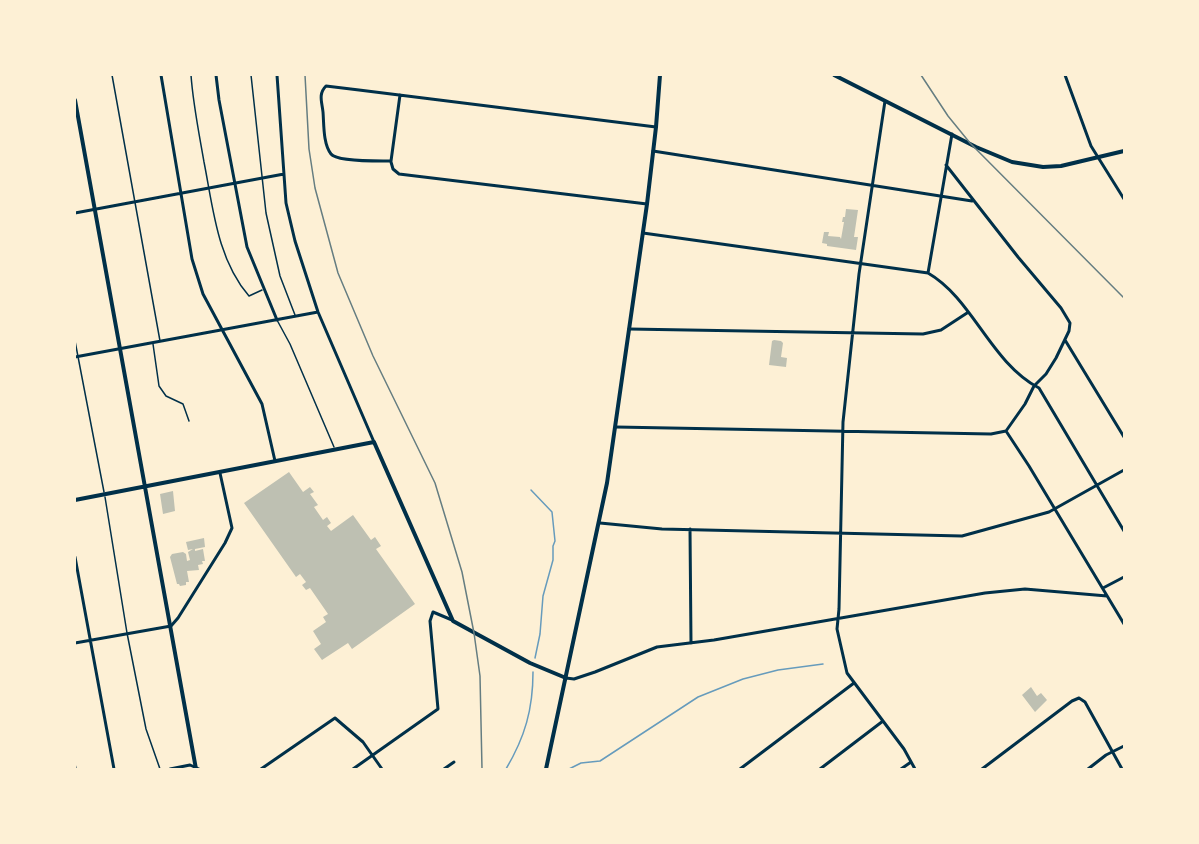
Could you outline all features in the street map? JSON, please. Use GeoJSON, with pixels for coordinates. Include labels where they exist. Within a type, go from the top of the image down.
{"type":"FeatureCollection","features":[{"type":"Feature","properties":{"kind":"street"},"geometry":{"type":"LineString","coordinates":[[161,75],[196,276],[203,294],[262,404],[275,461]]}},
{"type":"Feature","properties":{"kind":"street"},"geometry":{"type":"LineString","coordinates":[[216,75],[247,247],[277,320]]}},
{"type":"Feature","properties":{"kind":"street"},"geometry":{"type":"LineString","coordinates":[[277,75],[288,213],[318,312],[453,621]]}},
{"type":"Feature","properties":{"kind":"street"},"geometry":{"type":"LineString","coordinates":[[546,769],[600,523],[616,427],[647,204],[660,75]]}},
{"type":"Feature","properties":{"kind":"street"},"geometry":{"type":"LineString","coordinates":[[834,75],[997,157],[1026,165],[1061,166],[1124,151]]}},
{"type":"Feature","properties":{"kind":"street"},"geometry":{"type":"LineString","coordinates":[[1065,75],[1097,158],[1124,199]]}},
{"type":"Feature","properties":{"kind":"street"},"geometry":{"type":"LineString","coordinates":[[391,161],[341,159],[331,155],[327,147],[321,97],[321,91],[326,86],[656,127]]}},
{"type":"Feature","properties":{"kind":"street"},"geometry":{"type":"LineString","coordinates":[[400,95],[391,161],[393,170],[399,174],[647,204]]}},
{"type":"Feature","properties":{"kind":"street"},"geometry":{"type":"LineString","coordinates":[[75,100],[197,769]]}},
{"type":"Feature","properties":{"kind":"street"},"geometry":{"type":"LineString","coordinates":[[885,101],[861,264],[843,431],[837,629],[843,660],[849,676],[915,769]]}},
{"type":"Feature","properties":{"kind":"street"},"geometry":{"type":"LineString","coordinates":[[928,273],[952,134]]}},
{"type":"Feature","properties":{"kind":"street"},"geometry":{"type":"LineString","coordinates":[[653,151],[973,201]]}},
{"type":"Feature","properties":{"kind":"street"},"geometry":{"type":"LineString","coordinates":[[616,427],[991,434],[1006,431],[1025,404],[1034,386],[1046,374],[1065,340],[1070,325],[1066,313],[946,165]]}},
{"type":"Feature","properties":{"kind":"street"},"geometry":{"type":"LineString","coordinates":[[75,213],[284,174]]}},
{"type":"Feature","properties":{"kind":"street"},"geometry":{"type":"LineString","coordinates":[[642,233],[928,273],[946,285],[1002,357],[1039,388],[1124,531]]}},
{"type":"Feature","properties":{"kind":"street"},"geometry":{"type":"LineString","coordinates":[[76,356],[318,312]]}},
{"type":"Feature","properties":{"kind":"street"},"geometry":{"type":"LineString","coordinates":[[629,329],[930,334],[945,328],[967,313]]}},
{"type":"Feature","properties":{"kind":"street"},"geometry":{"type":"LineString","coordinates":[[1065,340],[1124,437]]}},
{"type":"Feature","properties":{"kind":"street"},"geometry":{"type":"LineString","coordinates":[[1006,431],[1014,440],[1124,624]]}},
{"type":"Feature","properties":{"kind":"street"},"geometry":{"type":"LineString","coordinates":[[75,500],[374,442]]}},
{"type":"Feature","properties":{"kind":"street"},"geometry":{"type":"LineString","coordinates":[[600,523],[690,529],[962,536],[1055,509],[1124,470]]}},
{"type":"Feature","properties":{"kind":"street"},"geometry":{"type":"LineString","coordinates":[[75,643],[171,626],[178,618],[232,528],[220,472]]}},
{"type":"Feature","properties":{"kind":"street"},"geometry":{"type":"LineString","coordinates":[[690,529],[690,643]]}},
{"type":"Feature","properties":{"kind":"street"},"geometry":{"type":"LineString","coordinates":[[75,556],[114,769]]}},
{"type":"Feature","properties":{"kind":"street"},"geometry":{"type":"LineString","coordinates":[[1103,588],[1124,577]]}},
{"type":"Feature","properties":{"kind":"street"},"geometry":{"type":"LineString","coordinates":[[353,769],[438,709],[430,621],[433,612],[530,663],[574,679],[651,649],[1011,590],[1107,596]]}},
{"type":"Feature","properties":{"kind":"street"},"geometry":{"type":"LineString","coordinates":[[740,769],[854,682]]}},
{"type":"Feature","properties":{"kind":"street"},"geometry":{"type":"LineString","coordinates":[[982,769],[1079,698],[1085,702],[1122,769]]}},
{"type":"Feature","properties":{"kind":"street"},"geometry":{"type":"LineString","coordinates":[[261,769],[335,718],[355,734],[382,769]]}},
{"type":"Feature","properties":{"kind":"street"},"geometry":{"type":"LineString","coordinates":[[820,769],[883,721]]}},
{"type":"Feature","properties":{"kind":"street"},"geometry":{"type":"LineString","coordinates":[[1088,769],[1124,746]]}},
{"type":"Feature","properties":{"kind":"street"},"geometry":{"type":"LineString","coordinates":[[444,769],[454,762]]}},
{"type":"Feature","properties":{"kind":"street"},"geometry":{"type":"LineString","coordinates":[[901,769],[911,762]]}},
{"type":"Feature","properties":{"kind":"street"},"geometry":{"type":"LineString","coordinates":[[170,769],[190,765],[197,769]]}},
{"type":"Feature","properties":{"kind":"lane"},"geometry":{"type":"LineString","coordinates":[[112,75],[160,342]]}},
{"type":"Feature","properties":{"kind":"lane"},"geometry":{"type":"LineString","coordinates":[[191,75],[212,209],[230,267],[249,296],[263,290]]}},
{"type":"Feature","properties":{"kind":"lane"},"geometry":{"type":"LineString","coordinates":[[251,75],[266,213],[278,266],[296,316]]}},
{"type":"Feature","properties":{"kind":"lane"},"geometry":{"type":"LineString","coordinates":[[277,320],[290,344],[335,451]]}},
{"type":"Feature","properties":{"kind":"lane"},"geometry":{"type":"LineString","coordinates":[[75,341],[146,729],[160,769]]}},
{"type":"Feature","properties":{"kind":"lane"},"geometry":{"type":"LineString","coordinates":[[153,343],[159,387],[166,396],[183,404],[189,421]]}},
{"type":"Feature","properties":{"kind":"lane"},"geometry":{"type":"LineString","coordinates":[[75,764],[76,769]]}},
{"type":"Feature","properties":{"kind":"building"},"geometry":{"type":"Polygon","coordinates":[[[846,209],[858,210],[854,237],[858,237],[856,250],[827,246],[822,243],[824,232],[829,232],[828,236],[841,239],[844,222],[842,222],[846,209]]]}},
{"type":"Feature","properties":{"kind":"building"},"geometry":{"type":"Polygon","coordinates":[[[774,340],[783,343],[781,357],[787,358],[786,367],[769,365],[774,340]]]}},
{"type":"Feature","properties":{"kind":"building"},"geometry":{"type":"Polygon","coordinates":[[[289,472],[303,492],[310,487],[314,492],[310,494],[318,505],[314,507],[323,520],[327,517],[331,523],[327,526],[331,531],[353,515],[371,540],[375,537],[381,546],[376,549],[415,604],[352,649],[348,643],[322,660],[314,649],[321,644],[313,631],[326,622],[323,617],[328,614],[310,588],[306,590],[302,585],[306,582],[300,574],[296,577],[244,503],[289,472]]]}},
{"type":"Feature","properties":{"kind":"building"},"geometry":{"type":"Polygon","coordinates":[[[173,491],[175,511],[163,514],[160,494],[173,491]]]}},
{"type":"Feature","properties":{"kind":"building"},"geometry":{"type":"Polygon","coordinates":[[[204,538],[205,547],[195,549],[195,551],[203,549],[205,561],[198,565],[199,570],[187,571],[189,582],[180,586],[177,584],[170,557],[172,554],[183,552],[186,554],[187,561],[190,560],[188,552],[193,549],[188,550],[186,542],[204,538]]]}},
{"type":"Feature","properties":{"kind":"building"},"geometry":{"type":"Polygon","coordinates":[[[1031,687],[1037,696],[1041,693],[1047,700],[1035,712],[1022,695],[1031,687]]]}},
{"type":"Feature","properties":{"kind":"waterway"},"geometry":{"type":"LineString","coordinates":[[531,490],[552,512],[555,541],[553,560],[543,596],[540,634],[535,658]]}},
{"type":"Feature","properties":{"kind":"waterway"},"geometry":{"type":"LineString","coordinates":[[569,769],[581,763],[600,761],[698,697],[743,679],[778,670],[823,664]]}},
{"type":"Feature","properties":{"kind":"waterway"},"geometry":{"type":"LineString","coordinates":[[506,769],[527,722],[533,672]]}},
{"type":"Feature","properties":{"kind":"railway"},"geometry":{"type":"LineString","coordinates":[[305,75],[309,149],[315,188],[338,273],[373,356],[435,483],[462,572],[480,676],[482,769]]}},
{"type":"Feature","properties":{"kind":"railway"},"geometry":{"type":"LineString","coordinates":[[921,75],[948,116],[970,143],[1124,298]]}}]}
